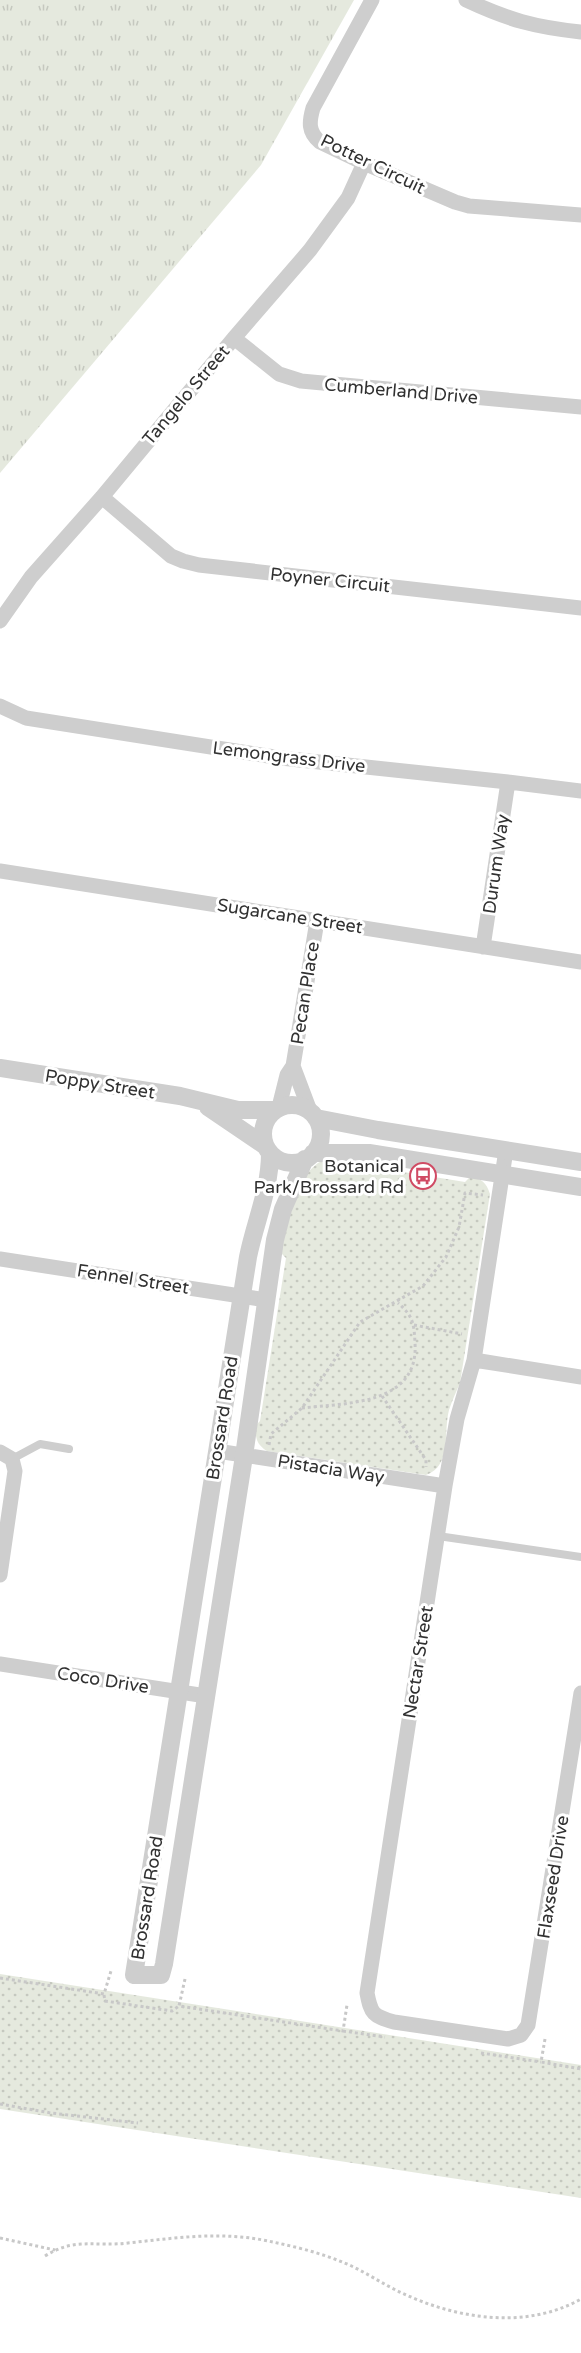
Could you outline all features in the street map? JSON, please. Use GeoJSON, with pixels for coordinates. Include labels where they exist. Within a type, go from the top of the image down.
{"type":"FeatureCollection","features":[{"type":"Feature","properties":{"kind":"street","name":"Potter Circuit"},"geometry":{"type":"LineString","coordinates":[[372,0],[313,108],[309,126],[314,137],[364,163],[455,202],[469,206],[581,215]]}},
{"type":"Feature","properties":{"kind":"street"},"geometry":{"type":"LineString","coordinates":[[466,0],[537,27],[581,32]]}},
{"type":"Feature","properties":{"kind":"street","name":"Tangelo Street"},"geometry":{"type":"LineString","coordinates":[[0,621],[31,578],[310,250],[348,198],[364,163]]}},
{"type":"Feature","properties":{"kind":"street","name":"Cumberland Drive"},"geometry":{"type":"LineString","coordinates":[[234,338],[279,374],[301,381],[581,407]]}},
{"type":"Feature","properties":{"kind":"street","name":"Poyner Circuit"},"geometry":{"type":"LineString","coordinates":[[102,496],[171,556],[199,565],[581,608]]}},
{"type":"Feature","properties":{"kind":"street","name":"Lemongrass Drive"},"geometry":{"type":"LineString","coordinates":[[0,706],[26,718],[249,753],[581,791]]}},
{"type":"Feature","properties":{"kind":"street","name":"Durum Way"},"geometry":{"type":"LineString","coordinates":[[483,946],[508,782]]}},
{"type":"Feature","properties":{"kind":"street","name":"Sugarcane Street"},"geometry":{"type":"LineString","coordinates":[[0,871],[581,962]]}},
{"type":"Feature","properties":{"kind":"street","name":"Pecan Place"},"geometry":{"type":"LineString","coordinates":[[277,1109],[287,1076],[293,1066],[317,921]]}},
{"type":"Feature","properties":{"kind":"street","name":"Pecan Place"},"geometry":{"type":"LineString","coordinates":[[293,1066],[313,1114]]}},
{"type":"Feature","properties":{"kind":"street","name":"Poppy Street"},"geometry":{"type":"LineString","coordinates":[[0,1068],[180,1096],[249,1112],[277,1109]]}},
{"type":"Feature","properties":{"kind":"street","name":"Poppy Street"},"geometry":{"type":"LineString","coordinates":[[199,1101],[267,1149]]}},
{"type":"Feature","properties":{"kind":"street"},"geometry":{"type":"LineString","coordinates":[[581,1162],[378,1130],[313,1114],[295,1105],[277,1109],[263,1126],[267,1149],[286,1162],[309,1156],[369,1153],[581,1187]]}},
{"type":"Feature","properties":{"kind":"street"},"geometry":{"type":"LineString","coordinates":[[309,1156],[321,1136],[313,1114]]}},
{"type":"Feature","properties":{"kind":"street","name":"Brossard Road"},"geometry":{"type":"LineString","coordinates":[[267,1149],[269,1182],[252,1235],[134,1976],[161,1976],[244,1456],[275,1240],[283,1209],[309,1156]]}},
{"type":"Feature","properties":{"kind":"street","name":"Nectar Street"},"geometry":{"type":"LineString","coordinates":[[506,1150],[474,1360],[457,1419],[367,1993],[370,2008],[377,2018],[394,2022],[508,2039],[521,2035],[528,2025]]}},
{"type":"Feature","properties":{"kind":"street","name":"Fennel Street"},"geometry":{"type":"LineString","coordinates":[[0,1258],[266,1300]]}},
{"type":"Feature","properties":{"kind":"street"},"geometry":{"type":"LineString","coordinates":[[474,1360],[581,1377]]}},
{"type":"Feature","properties":{"kind":"street","name":"Pistacia Way"},"geometry":{"type":"LineString","coordinates":[[217,1451],[446,1486]]}},
{"type":"Feature","properties":{"kind":"street"},"geometry":{"type":"LineString","coordinates":[[0,1575],[15,1471],[6,1455]]}},
{"type":"Feature","properties":{"kind":"street","name":"Coco Drive"},"geometry":{"type":"LineString","coordinates":[[0,1664],[206,1696]]}},
{"type":"Feature","properties":{"kind":"street","name":"Flaxseed Drive"},"geometry":{"type":"LineString","coordinates":[[528,2025],[581,1693]]}},
{"type":"Feature","properties":{"kind":"lane"},"geometry":{"type":"LineString","coordinates":[[6,1455],[40,1444],[69,1449]]}},
{"type":"Feature","properties":{"kind":"lane"},"geometry":{"type":"LineString","coordinates":[[438,1536],[581,1557]]}},
{"type":"Feature","properties":{"kind":"path"},"geometry":{"type":"LineString","coordinates":[[266,1459],[271,1434],[302,1408],[360,1322],[423,1286],[446,1257],[459,1227],[465,1193],[498,1197]]}},
{"type":"Feature","properties":{"kind":"path"},"geometry":{"type":"LineString","coordinates":[[302,1408],[362,1402],[382,1396],[407,1379],[416,1357],[414,1325],[409,1312],[398,1302]]}},
{"type":"Feature","properties":{"kind":"path"},"geometry":{"type":"LineString","coordinates":[[414,1325],[477,1336]]}},
{"type":"Feature","properties":{"kind":"path"},"geometry":{"type":"LineString","coordinates":[[382,1396],[426,1460],[426,1484]]}},
{"type":"Feature","properties":{"kind":"path"},"geometry":{"type":"LineString","coordinates":[[111,1971],[104,1994],[105,2001],[172,2012],[179,2006],[185,1979]]}},
{"type":"Feature","properties":{"kind":"path"},"geometry":{"type":"LineString","coordinates":[[0,1978],[104,1994]]}},
{"type":"Feature","properties":{"kind":"path"},"geometry":{"type":"LineString","coordinates":[[179,2006],[343,2031],[346,2005]]}},
{"type":"Feature","properties":{"kind":"path"},"geometry":{"type":"LineString","coordinates":[[545,2039],[541,2062],[581,2069]]}},
{"type":"Feature","properties":{"kind":"path"},"geometry":{"type":"LineString","coordinates":[[0,2104],[51,2113],[138,2123]]}},
{"type":"Feature","properties":{"kind":"path"},"geometry":{"type":"LineString","coordinates":[[45,2256],[55,2250],[82,2242],[101,2246],[191,2236],[234,2236],[266,2240],[344,2262],[379,2282],[428,2305],[468,2314],[511,2319],[544,2314],[581,2299]]}},
{"type":"Feature","properties":{"kind":"path"},"geometry":{"type":"LineString","coordinates":[[0,2238],[55,2250]]}},
{"type":"Feature","properties":{"kind":"green space"},"geometry":{"type":"Polygon","coordinates":[[[0,0],[354,0],[261,165],[0,473],[0,0]]]}},
{"type":"Feature","properties":{"kind":"green space"},"geometry":{"type":"Polygon","coordinates":[[[370,1157],[379,1168],[465,1182],[470,1177],[478,1179],[485,1184],[490,1194],[460,1383],[449,1410],[443,1457],[434,1471],[426,1475],[267,1451],[256,1437],[255,1426],[260,1421],[286,1258],[279,1251],[294,1198],[309,1172],[318,1163],[333,1158],[370,1157]]]}},
{"type":"Feature","properties":{"kind":"green space"},"geometry":{"type":"Polygon","coordinates":[[[0,1974],[581,2065],[581,2198],[0,2109],[0,1974]]]}},
{"type":"Feature","properties":{"kind":"place","name":"Botanical Park/Brossard Rd"},"geometry":{"type":"Point","coordinates":[423,1176]}}]}
